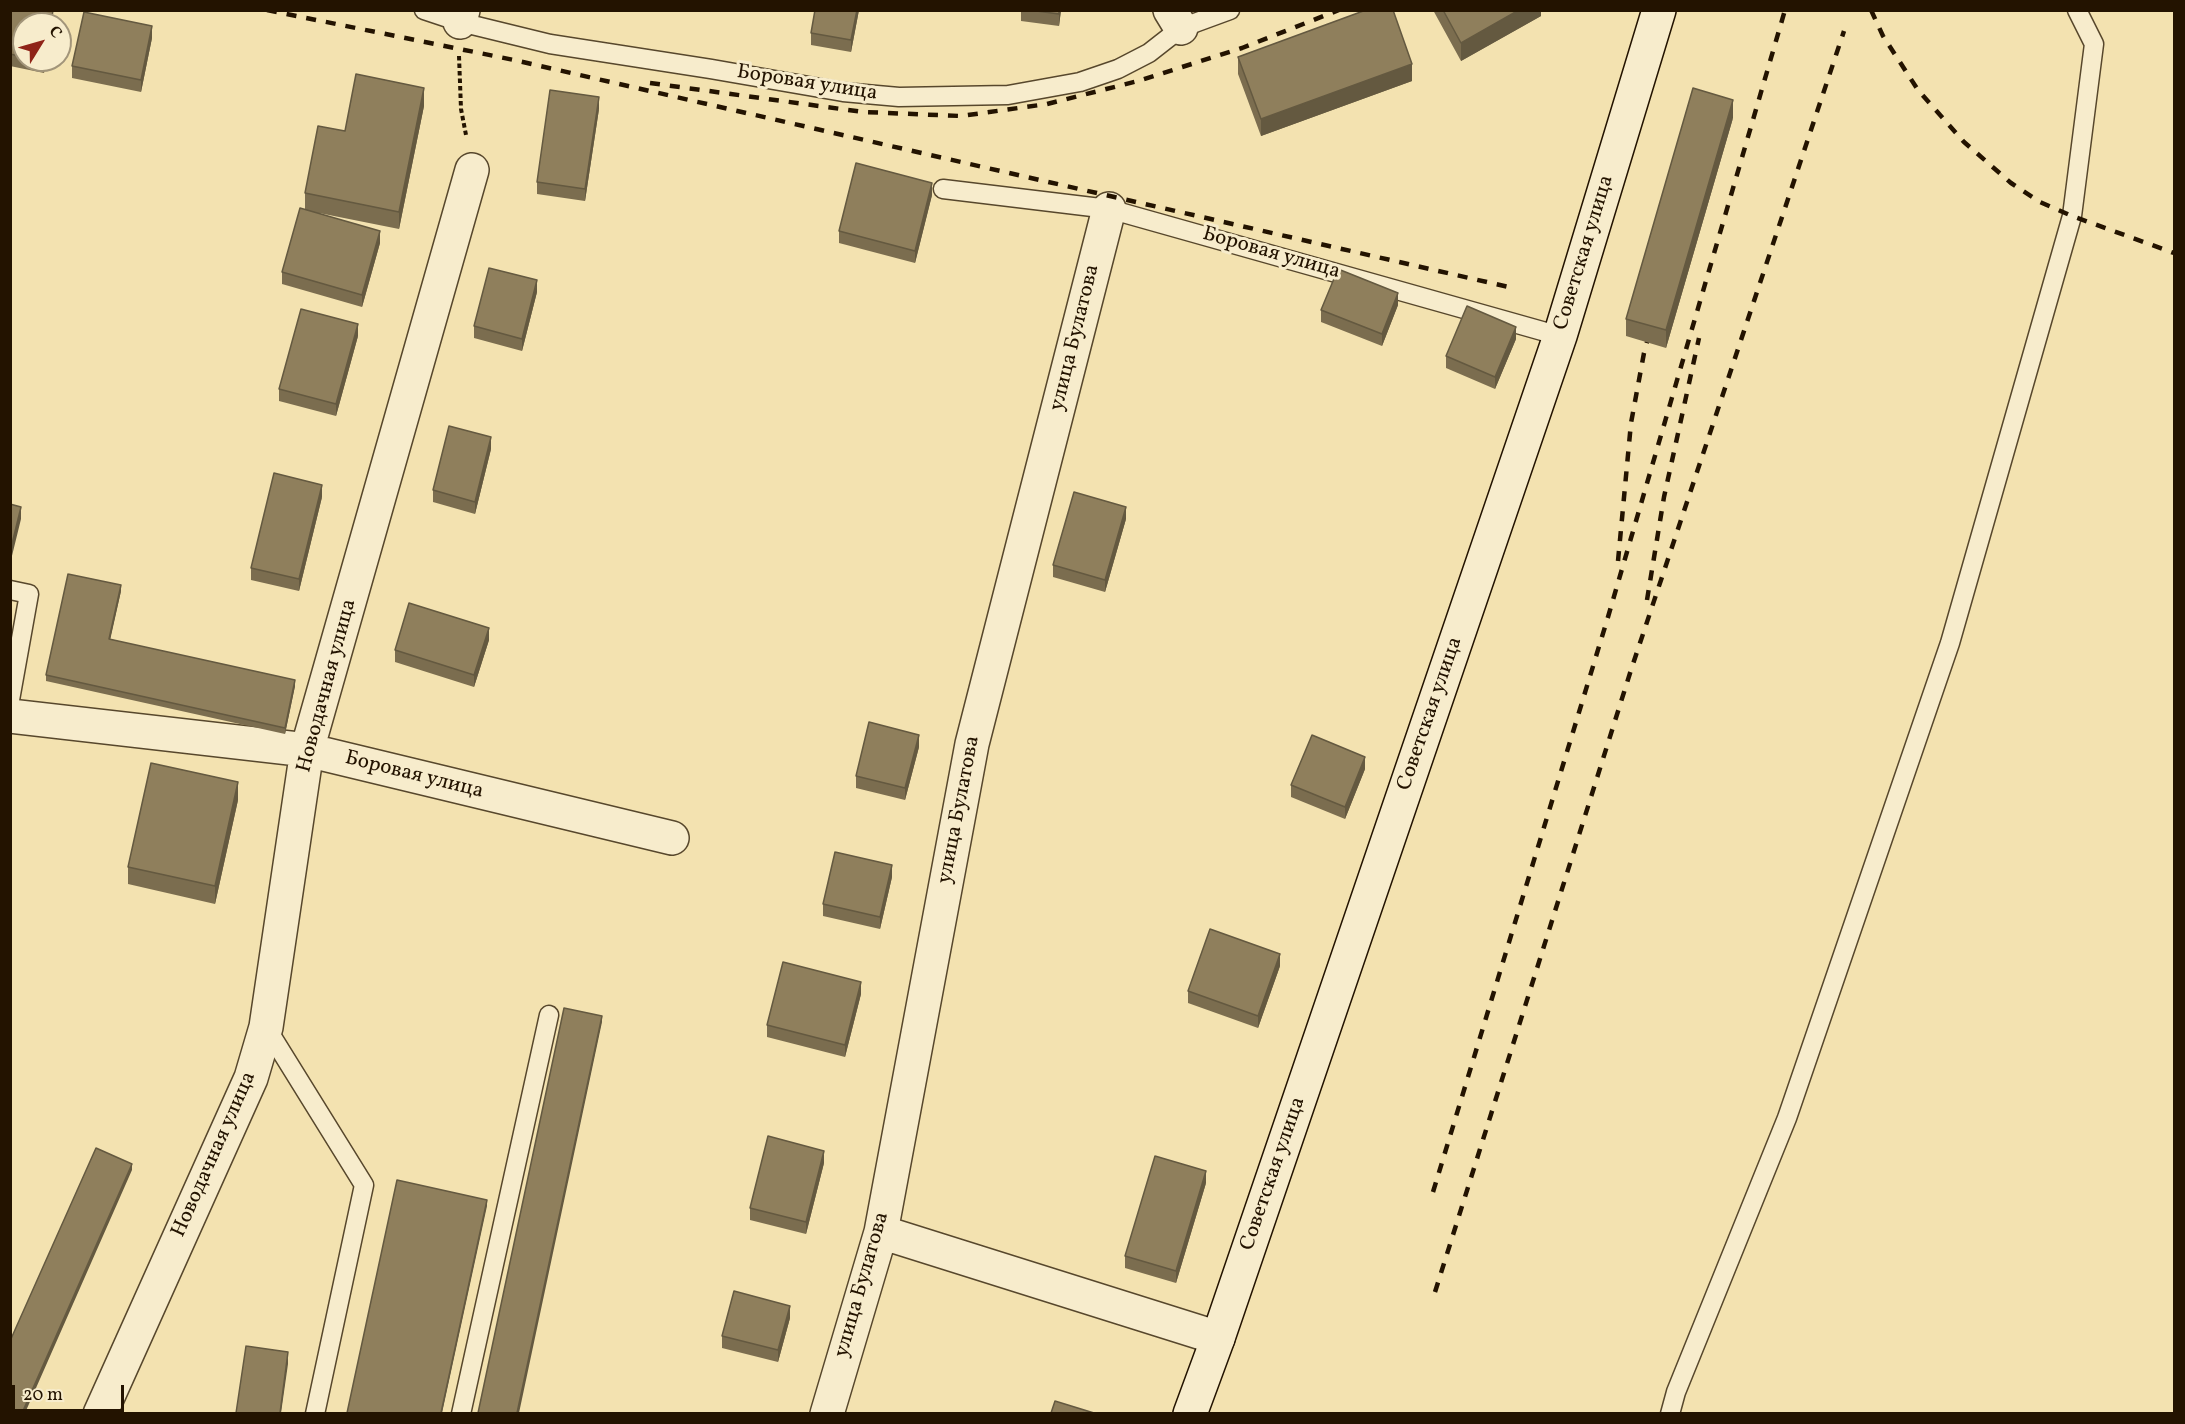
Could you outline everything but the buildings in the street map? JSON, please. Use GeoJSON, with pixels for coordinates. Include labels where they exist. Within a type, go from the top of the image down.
{"type":"FeatureCollection","features":[{"type":"Feature","properties":{"kind":"street","name":"Советская улица"},"geometry":{"type":"LineString","coordinates":[[1190,1413],[1218,1338],[1560,336],[1659,10]]}},
{"type":"Feature","properties":{"kind":"street","name":"Новодачная улица"},"geometry":{"type":"LineString","coordinates":[[100,1413],[250,1078],[266,1027],[307,750],[472,170]]}},
{"type":"Feature","properties":{"kind":"street","name":"улица Булатова"},"geometry":{"type":"LineString","coordinates":[[827,1413],[881,1232],[972,744],[1109,209]]}},
{"type":"Feature","properties":{"kind":"street","name":"Боровая улица"},"geometry":{"type":"LineString","coordinates":[[10,716],[307,750],[672,838]]}},
{"type":"Feature","properties":{"kind":"street"},"geometry":{"type":"LineString","coordinates":[[881,1232],[1218,1338]]}},
{"type":"Feature","properties":{"kind":"lane","name":"Боровая улица"},"geometry":{"type":"LineString","coordinates":[[424,10],[461,16],[550,44],[843,92],[899,97],[1008,95],[1080,82],[1118,69],[1139,58],[1175,19],[1230,10]]}},
{"type":"Feature","properties":{"kind":"lane"},"geometry":{"type":"LineString","coordinates":[[1670,1413],[1676,1392],[1787,1119],[1957,620],[2072,216],[2094,44],[2078,10]]}},
{"type":"Feature","properties":{"kind":"lane","name":"Боровая улица"},"geometry":{"type":"LineString","coordinates":[[944,189],[1109,209],[1560,336]]}},
{"type":"Feature","properties":{"kind":"lane"},"geometry":{"type":"LineString","coordinates":[[10,590],[29,594],[10,700]]}},
{"type":"Feature","properties":{"kind":"lane"},"geometry":{"type":"LineString","coordinates":[[461,1413],[549,1015]]}},
{"type":"Feature","properties":{"kind":"lane"},"geometry":{"type":"LineString","coordinates":[[266,1027],[364,1185],[315,1413]]}},
{"type":"Feature","properties":{"kind":"path"},"geometry":{"type":"LineString","coordinates":[[461,16],[461,109],[472,170]]}},
{"type":"Feature","properties":{"kind":"railway"},"geometry":{"type":"LineString","coordinates":[[267,10],[514,60],[1513,288]]}},
{"type":"Feature","properties":{"kind":"railway"},"geometry":{"type":"LineString","coordinates":[[650,83],[863,112],[961,116],[1047,104],[1138,81],[1242,48],[1339,10]]}},
{"type":"Feature","properties":{"kind":"railway"},"geometry":{"type":"LineString","coordinates":[[1433,1192],[1608,617],[1785,10]]}},
{"type":"Feature","properties":{"kind":"railway"},"geometry":{"type":"LineString","coordinates":[[1871,10],[1883,36],[1918,90],[1964,142],[2011,183],[2040,202],[2072,216],[2174,253]]}},
{"type":"Feature","properties":{"kind":"railway"},"geometry":{"type":"LineString","coordinates":[[1435,1292],[1631,670],[1844,31]]}},
{"type":"Feature","properties":{"kind":"railway"},"geometry":{"type":"LineString","coordinates":[[1618,561],[1631,423],[1651,327]]}},
{"type":"Feature","properties":{"kind":"railway"},"geometry":{"type":"LineString","coordinates":[[1647,600],[1664,497],[1699,338]]}}]}
